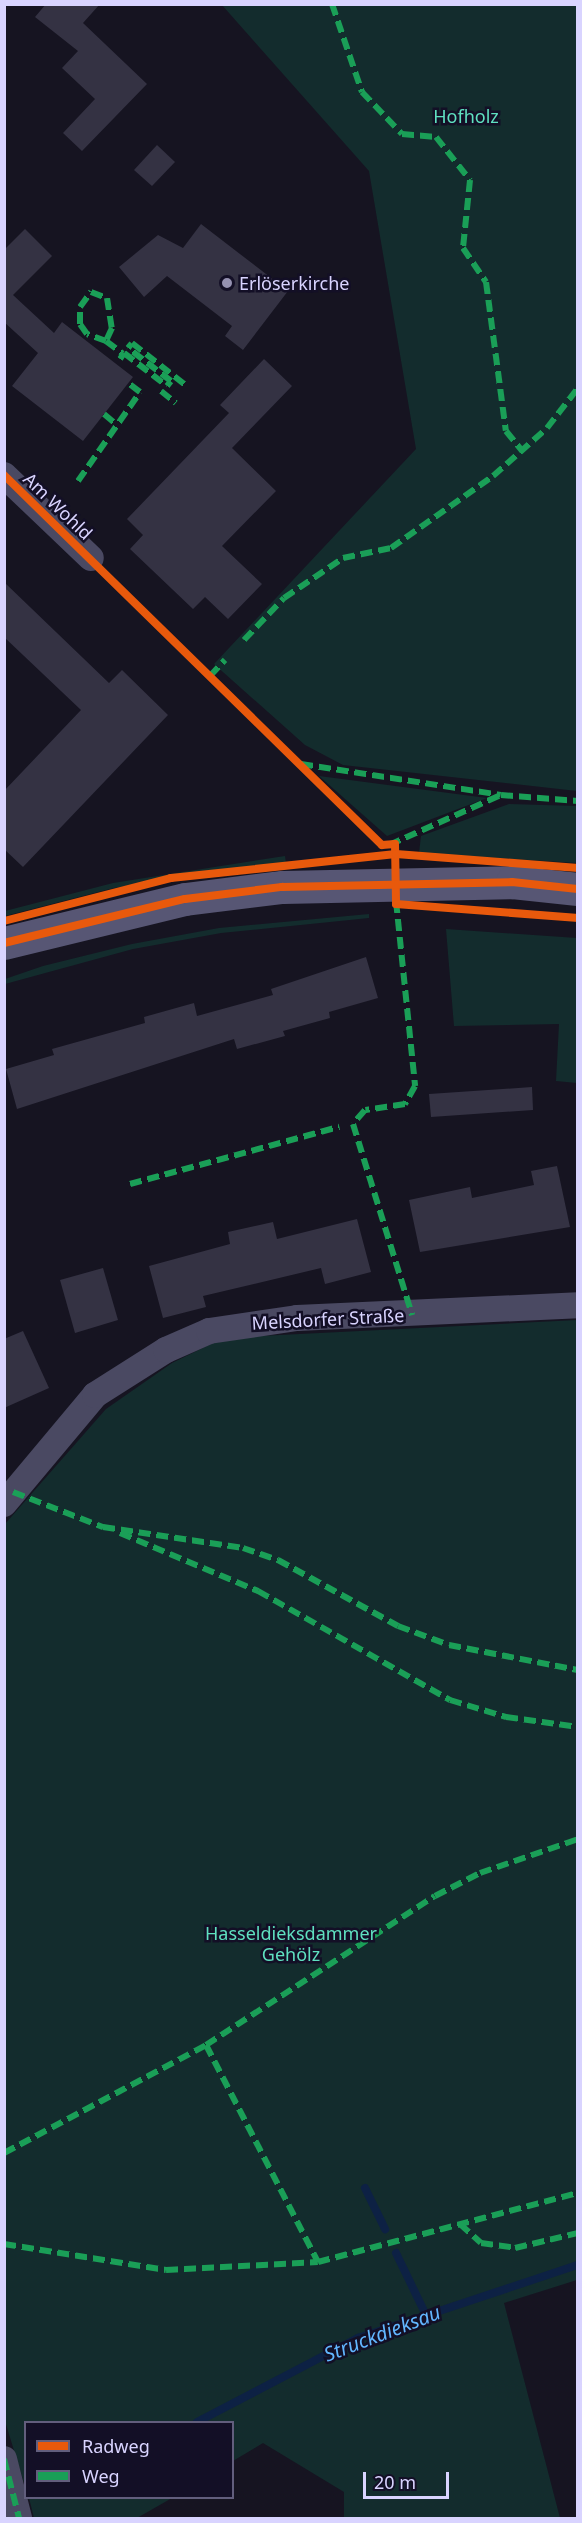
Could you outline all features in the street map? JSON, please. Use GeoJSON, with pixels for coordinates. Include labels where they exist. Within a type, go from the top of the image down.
{"type":"FeatureCollection","features":[{"type":"Feature","properties":{"kind":"street","name":"Am Wohld"},"geometry":{"type":"LineString","coordinates":[[4,475],[91,558]]}},
{"type":"Feature","properties":{"kind":"street"},"geometry":{"type":"LineString","coordinates":[[4,943],[185,899],[282,887],[512,882],[578,889]]}},
{"type":"Feature","properties":{"kind":"street","name":"Melsdorfer Straße"},"geometry":{"type":"LineString","coordinates":[[4,1504],[95,1395],[166,1350],[209,1331],[297,1318],[578,1305]]}},
{"type":"Feature","properties":{"kind":"street"},"geometry":{"type":"LineString","coordinates":[[7,2466],[18,2517]]}},
{"type":"Feature","properties":{"kind":"green space","name":"Hofholz"},"geometry":{"type":"Polygon","coordinates":[[[222,5],[577,5],[577,791],[343,765],[305,745],[214,664],[416,449],[369,171],[222,5]]]}},
{"type":"Feature","properties":{"kind":"green space"},"geometry":{"type":"Polygon","coordinates":[[[319,776],[487,798],[387,836],[319,776]]]}},
{"type":"Feature","properties":{"kind":"green space"},"geometry":{"type":"Polygon","coordinates":[[[509,804],[577,806],[577,863],[419,853],[421,836],[509,804]]]}},
{"type":"Feature","properties":{"kind":"green space"},"geometry":{"type":"Polygon","coordinates":[[[285,856],[286,863],[114,888],[5,916],[5,911],[113,883],[285,856]]]}},
{"type":"Feature","properties":{"kind":"green space"},"geometry":{"type":"Polygon","coordinates":[[[369,914],[369,918],[221,933],[133,949],[5,984],[5,979],[43,966],[132,944],[219,928],[369,914]]]}},
{"type":"Feature","properties":{"kind":"green space"},"geometry":{"type":"Polygon","coordinates":[[[446,929],[577,938],[577,1083],[556,1081],[559,1024],[454,1026],[446,929]]]}},
{"type":"Feature","properties":{"kind":"green space","name":"Hasseldieksdammer Gehölz"},"geometry":{"type":"Polygon","coordinates":[[[577,1320],[577,2280],[504,2303],[560,2518],[344,2518],[344,2492],[263,2443],[234,2460],[234,2421],[24,2421],[24,2483],[4,2418],[5,1524],[106,1409],[172,1363],[213,1343],[260,1336],[577,1320]]]}},
{"type":"Feature","properties":{"kind":"green space"},"geometry":{"type":"Polygon","coordinates":[[[29,2499],[170,2499],[137,2518],[34,2518],[29,2499]]]}},
{"type":"Feature","properties":{"kind":"building"},"geometry":{"type":"Polygon","coordinates":[[[46,4],[100,4],[83,23],[147,84],[82,151],[63,133],[95,99],[62,68],[78,51],[35,17],[46,4]]]}},
{"type":"Feature","properties":{"kind":"building"},"geometry":{"type":"Polygon","coordinates":[[[157,145],[175,162],[152,186],[134,170],[157,145]]]}},
{"type":"Feature","properties":{"kind":"building","name":"Erlöserkirche"},"geometry":{"type":"Polygon","coordinates":[[[201,224],[288,291],[243,350],[225,336],[232,326],[167,276],[144,297],[119,267],[158,235],[183,248],[201,224]]]}},
{"type":"Feature","properties":{"kind":"building"},"geometry":{"type":"Polygon","coordinates":[[[25,229],[52,256],[13,295],[54,333],[62,322],[133,377],[83,441],[12,386],[38,353],[4,322],[4,250],[25,229]]]}},
{"type":"Feature","properties":{"kind":"building"},"geometry":{"type":"Polygon","coordinates":[[[264,359],[292,386],[232,448],[276,491],[222,546],[262,584],[228,619],[205,597],[193,609],[130,549],[143,535],[127,519],[229,413],[220,405],[264,359]]]}},
{"type":"Feature","properties":{"kind":"building"},"geometry":{"type":"Polygon","coordinates":[[[4,582],[109,683],[122,670],[168,715],[23,867],[4,849],[4,791],[81,710],[4,637],[4,582]]]}},
{"type":"Feature","properties":{"kind":"building"},"geometry":{"type":"Polygon","coordinates":[[[366,957],[378,998],[329,1012],[330,1018],[283,1031],[285,1036],[237,1049],[234,1039],[17,1109],[6,1069],[54,1055],[52,1049],[145,1023],[144,1017],[194,1003],[197,1016],[273,995],[271,989],[366,957]]]}},
{"type":"Feature","properties":{"kind":"building"},"geometry":{"type":"Polygon","coordinates":[[[532,1087],[533,1110],[431,1117],[429,1094],[532,1087]]]}},
{"type":"Feature","properties":{"kind":"building"},"geometry":{"type":"Polygon","coordinates":[[[557,1166],[570,1227],[420,1252],[409,1200],[470,1187],[472,1198],[534,1185],[531,1171],[557,1166]]]}},
{"type":"Feature","properties":{"kind":"building"},"geometry":{"type":"Polygon","coordinates":[[[357,1219],[371,1272],[325,1284],[321,1268],[203,1296],[206,1307],[163,1318],[149,1266],[230,1244],[228,1232],[273,1222],[277,1239],[357,1219]]]}},
{"type":"Feature","properties":{"kind":"building"},"geometry":{"type":"Polygon","coordinates":[[[103,1268],[118,1320],[75,1333],[60,1280],[103,1268]]]}},
{"type":"Feature","properties":{"kind":"building"},"geometry":{"type":"Polygon","coordinates":[[[23,1331],[49,1388],[4,1408],[4,1339],[23,1331]]]}},
{"type":"Feature","properties":{"kind":"waterway"},"geometry":{"type":"LineString","coordinates":[[365,2188],[385,2229]]}},
{"type":"Feature","properties":{"kind":"waterway"},"geometry":{"type":"LineString","coordinates":[[396,2253],[426,2315]]}},
{"type":"Feature","properties":{"kind":"waterway","name":"Struckdieksau"},"geometry":{"type":"LineString","coordinates":[[199,2421],[358,2338],[578,2265]]}},
{"type":"Feature","properties":{"kind":"marked path"},"geometry":{"type":"LineString","coordinates":[[332,4],[362,92],[402,134],[436,137],[470,180],[463,248],[486,282],[506,431],[522,451]]}},
{"type":"Feature","properties":{"kind":"marked path"},"geometry":{"type":"LineString","coordinates":[[106,341],[87,334],[80,324],[80,307],[91,292],[107,298],[112,328],[106,341],[123,354]]}},
{"type":"Feature","properties":{"kind":"marked path"},"geometry":{"type":"LineString","coordinates":[[120,359],[124,353],[167,386],[171,381],[128,348],[132,343],[188,387]]}},
{"type":"Feature","properties":{"kind":"marked path"},"geometry":{"type":"LineString","coordinates":[[78,481],[140,392],[128,383]]}},
{"type":"Feature","properties":{"kind":"marked path"},"geometry":{"type":"LineString","coordinates":[[244,640],[284,598],[343,558],[391,548],[493,476],[547,428],[578,388]]}},
{"type":"Feature","properties":{"kind":"marked path"},"geometry":{"type":"LineString","coordinates":[[161,391],[176,403]]}},
{"type":"Feature","properties":{"kind":"marked path"},"geometry":{"type":"LineString","coordinates":[[104,414],[117,425]]}},
{"type":"Feature","properties":{"kind":"marked path"},"geometry":{"type":"LineString","coordinates":[[210,676],[225,660]]}},
{"type":"Feature","properties":{"kind":"marked path"},"geometry":{"type":"LineString","coordinates":[[301,764],[501,795],[578,801]]}},
{"type":"Feature","properties":{"kind":"marked path"},"geometry":{"type":"LineString","coordinates":[[389,845],[501,795]]}},
{"type":"Feature","properties":{"kind":"marked path"},"geometry":{"type":"LineString","coordinates":[[396,901],[415,1086],[405,1104],[365,1110],[353,1124],[412,1315]]}},
{"type":"Feature","properties":{"kind":"marked path"},"geometry":{"type":"LineString","coordinates":[[130,1184],[339,1127]]}},
{"type":"Feature","properties":{"kind":"marked path"},"geometry":{"type":"LineString","coordinates":[[13,1492],[103,1527],[243,1548],[278,1560],[398,1626],[449,1645],[578,1670]]}},
{"type":"Feature","properties":{"kind":"marked path"},"geometry":{"type":"LineString","coordinates":[[120,1533],[258,1591],[450,1700],[506,1717],[578,1727]]}},
{"type":"Feature","properties":{"kind":"marked path"},"geometry":{"type":"LineString","coordinates":[[4,2153],[206,2045],[435,1896],[480,1873],[578,1839]]}},
{"type":"Feature","properties":{"kind":"marked path"},"geometry":{"type":"LineString","coordinates":[[206,2045],[318,2262]]}},
{"type":"Feature","properties":{"kind":"marked path"},"geometry":{"type":"LineString","coordinates":[[4,2244],[166,2270],[318,2262],[578,2193]]}},
{"type":"Feature","properties":{"kind":"marked path"},"geometry":{"type":"LineString","coordinates":[[460,2224],[481,2243],[515,2248],[578,2233]]}},
{"type":"Feature","properties":{"kind":"marked path"},"geometry":{"type":"LineString","coordinates":[[4,2459],[19,2518]]}},
{"type":"Feature","properties":{"kind":"cycle path"},"geometry":{"type":"LineString","coordinates":[[4,475],[382,845],[395,844],[396,904],[578,918]]}},
{"type":"Feature","properties":{"kind":"cycle path"},"geometry":{"type":"LineString","coordinates":[[4,921],[171,878],[396,854],[578,868]]}},
{"type":"Feature","properties":{"kind":"cycle path"},"geometry":{"type":"LineString","coordinates":[[4,943],[185,899],[282,887],[512,882],[578,889]]}},
{"type":"Feature","properties":{"kind":"place","name":"Erlöserkirche"},"geometry":{"type":"Point","coordinates":[227,283]}}]}
